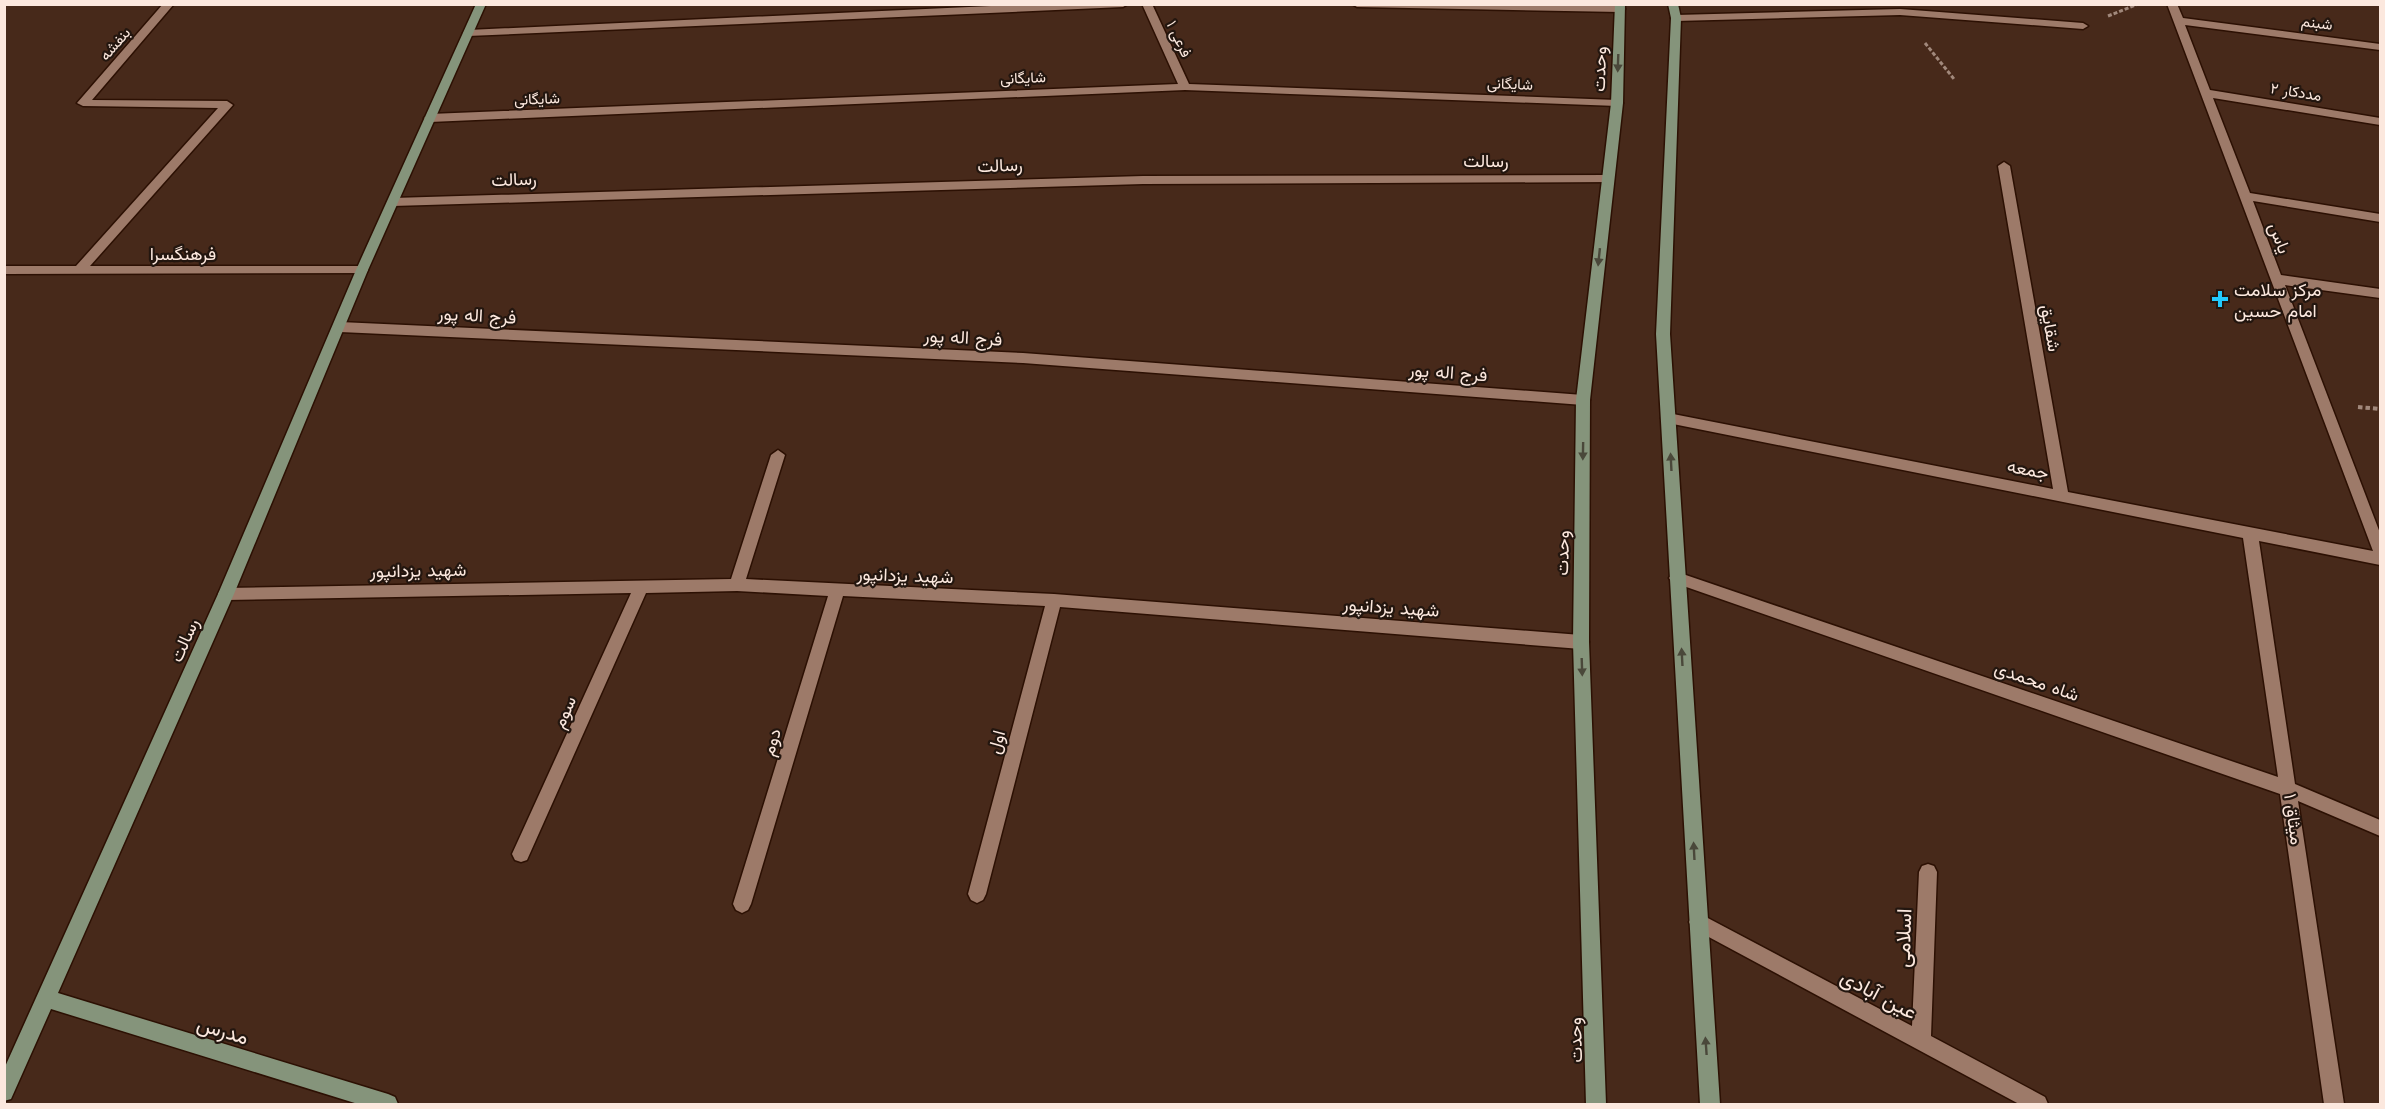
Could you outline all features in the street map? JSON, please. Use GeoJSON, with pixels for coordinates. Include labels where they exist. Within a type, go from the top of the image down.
{"type":"FeatureCollection","features":[{"type":"Feature","properties":{"kind":"main road","name":"رسالت"},"geometry":{"type":"LineString","coordinates":[[4,1092],[226,594],[362,270],[481,4]]}},
{"type":"Feature","properties":{"kind":"main road","name":"وحدت"},"geometry":{"type":"LineString","coordinates":[[1596,1104],[1581,642],[1583,400],[1617,103],[1620,7]]}},
{"type":"Feature","properties":{"kind":"main road"},"geometry":{"type":"LineString","coordinates":[[1674,11],[1663,334],[1710,1104]]}},
{"type":"Feature","properties":{"kind":"main road","name":"مدرس"},"geometry":{"type":"LineString","coordinates":[[45,998],[388,1104]]}},
{"type":"Feature","properties":{"kind":"street","name":"بنفشه"},"geometry":{"type":"LineString","coordinates":[[78,271],[227,105],[83,103],[169,4]]}},
{"type":"Feature","properties":{"kind":"street"},"geometry":{"type":"LineString","coordinates":[[468,33],[1123,4]]}},
{"type":"Feature","properties":{"kind":"street","name":"فرعی ۱"},"geometry":{"type":"LineString","coordinates":[[1147,4],[1185,87]]}},
{"type":"Feature","properties":{"kind":"street"},"geometry":{"type":"LineString","coordinates":[[1357,4],[1620,7]]}},
{"type":"Feature","properties":{"kind":"street","name":"یاس"},"geometry":{"type":"LineString","coordinates":[[2172,4],[2380,551]]}},
{"type":"Feature","properties":{"kind":"street"},"geometry":{"type":"LineString","coordinates":[[1674,11],[1900,12],[2083,26]]}},
{"type":"Feature","properties":{"kind":"street","name":"شبنم"},"geometry":{"type":"LineString","coordinates":[[2178,21],[2380,47]]}},
{"type":"Feature","properties":{"kind":"street","name":"شایگانی"},"geometry":{"type":"LineString","coordinates":[[430,118],[1185,87],[1617,103]]}},
{"type":"Feature","properties":{"kind":"street","name":"مددکار ۲"},"geometry":{"type":"LineString","coordinates":[[2206,93],[2380,122]]}},
{"type":"Feature","properties":{"kind":"street","name":"شقایق"},"geometry":{"type":"LineString","coordinates":[[2004,166],[2062,496]]}},
{"type":"Feature","properties":{"kind":"street","name":"رسالت"},"geometry":{"type":"LineString","coordinates":[[393,202],[1143,180],[1608,179]]}},
{"type":"Feature","properties":{"kind":"street"},"geometry":{"type":"LineString","coordinates":[[2246,196],[2380,218]]}},
{"type":"Feature","properties":{"kind":"street","name":"فرهنگسرا"},"geometry":{"type":"LineString","coordinates":[[4,270],[362,270]]}},
{"type":"Feature","properties":{"kind":"street"},"geometry":{"type":"LineString","coordinates":[[2277,279],[2380,293]]}},
{"type":"Feature","properties":{"kind":"street","name":"فرج اله پور"},"geometry":{"type":"LineString","coordinates":[[340,327],[1023,358],[1583,400]]}},
{"type":"Feature","properties":{"kind":"street","name":"جمعه"},"geometry":{"type":"LineString","coordinates":[[1668,418],[2380,559]]}},
{"type":"Feature","properties":{"kind":"street"},"geometry":{"type":"LineString","coordinates":[[737,585],[778,455]]}},
{"type":"Feature","properties":{"kind":"street","name":"میثاق ۱"},"geometry":{"type":"LineString","coordinates":[[2250,533],[2334,1104]]}},
{"type":"Feature","properties":{"kind":"street","name":"شاه محمدی"},"geometry":{"type":"LineString","coordinates":[[1677,578],[2289,789],[2380,828]]}},
{"type":"Feature","properties":{"kind":"street","name":"سوم"},"geometry":{"type":"LineString","coordinates":[[521,854],[642,585]]}},
{"type":"Feature","properties":{"kind":"street","name":"شهید یزدانپور"},"geometry":{"type":"LineString","coordinates":[[226,594],[737,585],[1054,600],[1581,642]]}},
{"type":"Feature","properties":{"kind":"street","name":"دوم"},"geometry":{"type":"LineString","coordinates":[[742,904],[837,591]]}},
{"type":"Feature","properties":{"kind":"street","name":"اول"},"geometry":{"type":"LineString","coordinates":[[976,894],[1054,600]]}},
{"type":"Feature","properties":{"kind":"street","name":"اسلامی"},"geometry":{"type":"LineString","coordinates":[[1921,1042],[1928,872]]}},
{"type":"Feature","properties":{"kind":"street","name":"عین آبادی"},"geometry":{"type":"LineString","coordinates":[[1698,922],[2038,1104]]}},
{"type":"Feature","properties":{"kind":"path"},"geometry":{"type":"LineString","coordinates":[[1900,12],[1954,79]]}},
{"type":"Feature","properties":{"kind":"place","name":"مرکز سلامت امام حسین"},"geometry":{"type":"Point","coordinates":[2220,299]}}]}
